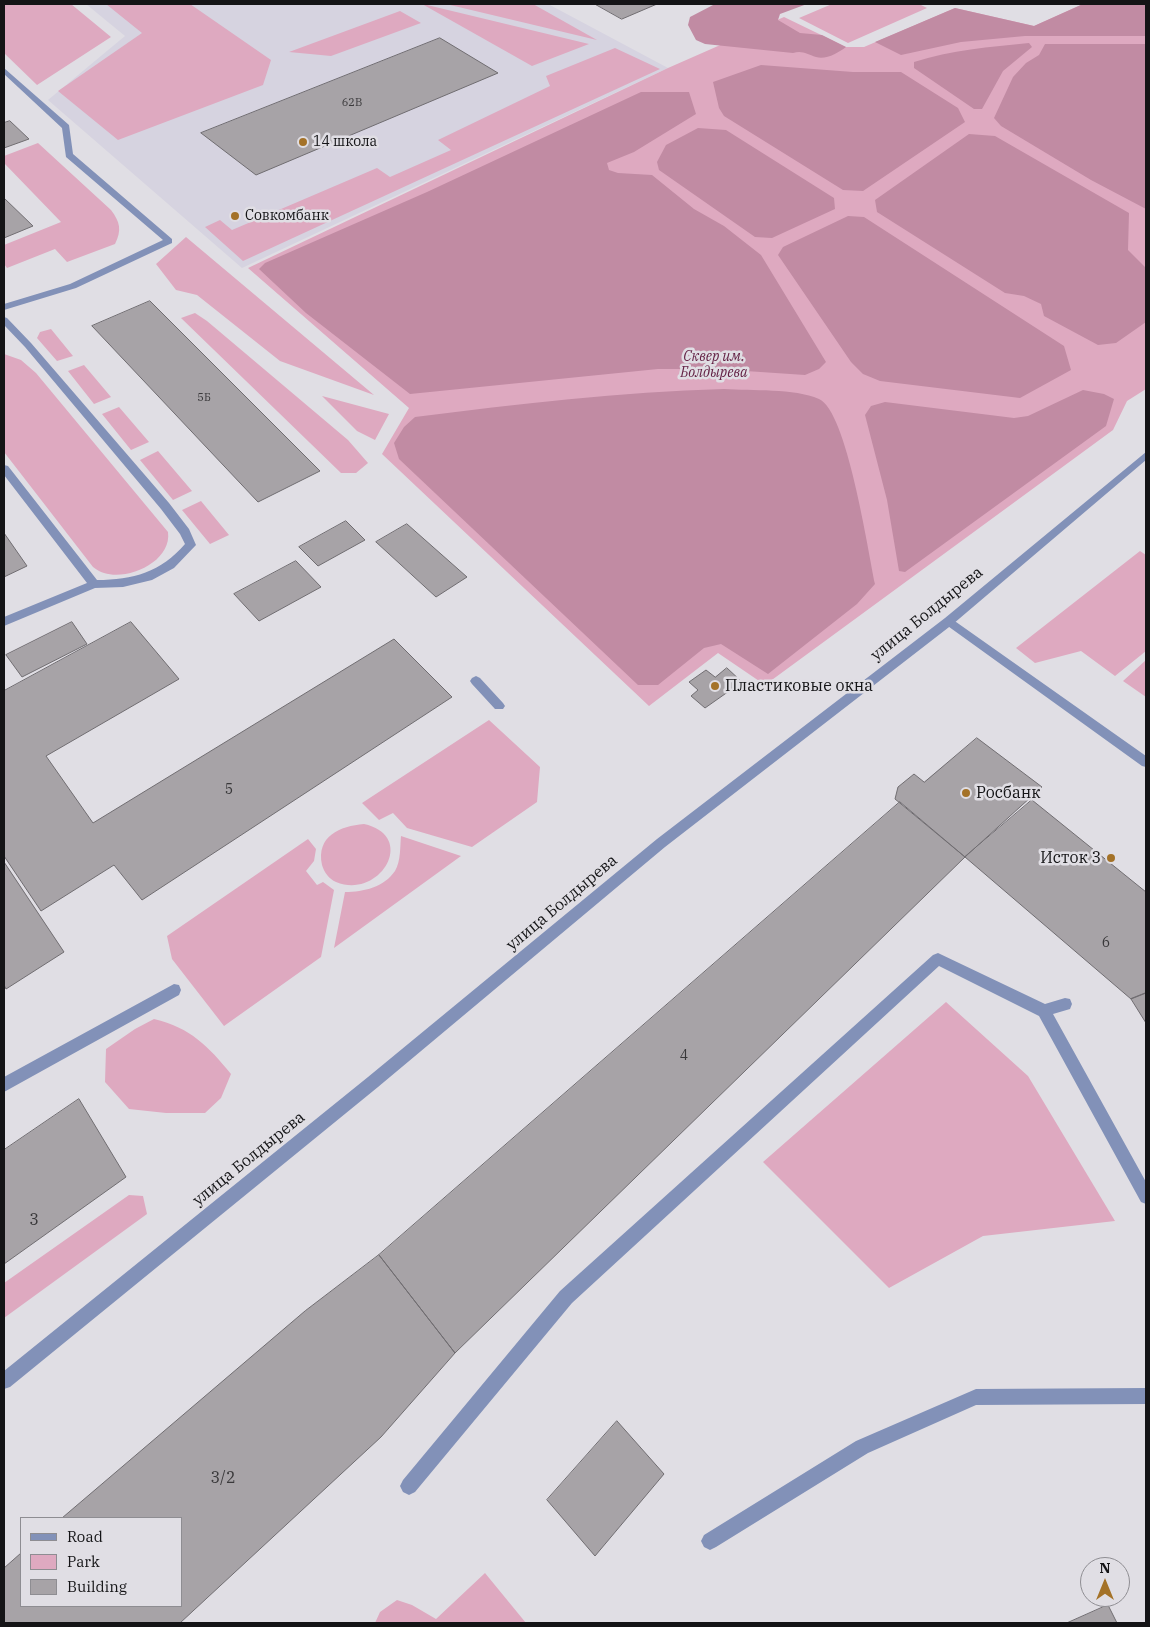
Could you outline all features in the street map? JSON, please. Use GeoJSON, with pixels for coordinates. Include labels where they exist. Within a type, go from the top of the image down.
{"type":"FeatureCollection","features":[{"type":"Feature","properties":{"kind":"street"},"geometry":{"type":"LineString","coordinates":[[4,70],[66,127],[69,155],[169,241],[73,286],[4,307]]}},
{"type":"Feature","properties":{"kind":"street"},"geometry":{"type":"LineString","coordinates":[[4,320],[28,345],[164,506],[184,532],[191,545],[180,559],[155,576],[123,585],[94,584],[4,622]]}},
{"type":"Feature","properties":{"kind":"street","name":"улица Болдырева"},"geometry":{"type":"LineString","coordinates":[[4,1381],[373,1082],[662,843],[949,621],[1146,455]]}},
{"type":"Feature","properties":{"kind":"street"},"geometry":{"type":"LineString","coordinates":[[4,468],[94,584]]}},
{"type":"Feature","properties":{"kind":"street"},"geometry":{"type":"LineString","coordinates":[[949,621],[1146,762]]}},
{"type":"Feature","properties":{"kind":"street"},"geometry":{"type":"LineString","coordinates":[[476,681],[499,706]]}},
{"type":"Feature","properties":{"kind":"street"},"geometry":{"type":"LineString","coordinates":[[409,1486],[566,1297],[938,959],[1044,1011],[1146,1197]]}},
{"type":"Feature","properties":{"kind":"street"},"geometry":{"type":"LineString","coordinates":[[4,1085],[174,990]]}},
{"type":"Feature","properties":{"kind":"street"},"geometry":{"type":"LineString","coordinates":[[1044,1011],[1064,1004]]}},
{"type":"Feature","properties":{"kind":"street"},"geometry":{"type":"LineString","coordinates":[[710,1542],[862,1447],[976,1398],[1146,1396]]}},
{"type":"Feature","properties":{"kind":"shaded area","name":"14 школа"},"geometry":{"type":"Polygon","coordinates":[[[86,4],[548,4],[668,68],[242,268],[48,100],[125,36],[86,4]]]}},
{"type":"Feature","properties":{"kind":"green space"},"geometry":{"type":"Polygon","coordinates":[[[4,4],[71,4],[111,37],[37,85],[4,53],[4,4]]]}},
{"type":"Feature","properties":{"kind":"green space"},"geometry":{"type":"Polygon","coordinates":[[[106,4],[190,4],[271,60],[263,85],[118,140],[58,91],[142,33],[106,4]]]}},
{"type":"Feature","properties":{"kind":"green space"},"geometry":{"type":"Polygon","coordinates":[[[423,4],[589,44],[532,66],[423,4]]]}},
{"type":"Feature","properties":{"kind":"green space"},"geometry":{"type":"Polygon","coordinates":[[[446,4],[533,4],[597,40],[446,4]]]}},
{"type":"Feature","properties":{"kind":"green space"},"geometry":{"type":"Polygon","coordinates":[[[715,4],[807,4],[780,14],[778,20],[800,33],[822,35],[846,47],[832,55],[820,58],[802,52],[793,53],[705,44],[696,40],[688,25],[690,17],[715,4]]]}},
{"type":"Feature","properties":{"kind":"green space"},"geometry":{"type":"Polygon","coordinates":[[[832,4],[919,4],[927,8],[848,43],[799,18],[832,4]]]}},
{"type":"Feature","properties":{"kind":"green space","name":"Сквер им. Болдырева"},"geometry":{"type":"Polygon","coordinates":[[[1083,4],[1146,4],[1146,389],[1127,401],[1113,430],[765,685],[718,653],[649,706],[382,454],[409,408],[248,268],[668,68],[784,17],[846,47],[864,47],[955,8],[1034,26],[1083,4]]]}},
{"type":"Feature","properties":{"kind":"green space"},"geometry":{"type":"Polygon","coordinates":[[[1083,4],[1146,4],[1146,36],[1025,36],[961,42],[901,55],[875,42],[955,8],[1034,26],[1083,4]]]}},
{"type":"Feature","properties":{"kind":"green space"},"geometry":{"type":"Polygon","coordinates":[[[400,11],[421,23],[331,56],[289,52],[400,11]]]}},
{"type":"Feature","properties":{"kind":"green space"},"geometry":{"type":"Polygon","coordinates":[[[1029,43],[1032,47],[1003,71],[982,109],[974,109],[914,68],[914,62],[942,55],[971,49],[1029,43]]]}},
{"type":"Feature","properties":{"kind":"green space"},"geometry":{"type":"Polygon","coordinates":[[[1045,44],[1146,44],[1146,209],[1091,180],[1001,126],[994,118],[1013,77],[1026,63],[1039,55],[1045,44]]]}},
{"type":"Feature","properties":{"kind":"green space"},"geometry":{"type":"Polygon","coordinates":[[[615,48],[660,69],[243,261],[205,227],[220,220],[232,230],[377,168],[390,177],[451,150],[438,140],[550,86],[546,76],[615,48]]]}},
{"type":"Feature","properties":{"kind":"green space"},"geometry":{"type":"Polygon","coordinates":[[[761,65],[853,72],[901,72],[958,108],[965,122],[863,191],[843,190],[724,116],[719,108],[713,82],[761,65]]]}},
{"type":"Feature","properties":{"kind":"green space"},"geometry":{"type":"Polygon","coordinates":[[[641,92],[689,92],[696,114],[634,152],[607,163],[609,170],[618,173],[652,175],[694,209],[724,226],[761,255],[826,362],[819,369],[805,375],[716,369],[658,369],[410,394],[306,313],[259,269],[265,263],[427,192],[641,92]]]}},
{"type":"Feature","properties":{"kind":"green space"},"geometry":{"type":"Polygon","coordinates":[[[698,128],[726,130],[834,198],[835,209],[772,238],[755,237],[659,170],[657,162],[666,145],[698,128]]]}},
{"type":"Feature","properties":{"kind":"green space"},"geometry":{"type":"Polygon","coordinates":[[[969,134],[995,136],[1129,213],[1128,250],[1146,268],[1146,322],[1116,343],[1098,345],[1044,316],[1041,304],[1024,296],[1005,293],[877,212],[875,200],[969,134]]]}},
{"type":"Feature","properties":{"kind":"green space"},"geometry":{"type":"Polygon","coordinates":[[[38,143],[111,210],[118,222],[119,234],[115,244],[67,262],[55,249],[7,268],[4,264],[4,245],[61,222],[4,163],[4,156],[38,143]]]}},
{"type":"Feature","properties":{"kind":"green space"},"geometry":{"type":"Polygon","coordinates":[[[848,216],[864,217],[1064,346],[1071,370],[1020,398],[880,381],[863,374],[851,362],[778,255],[783,247],[848,216]]]}},
{"type":"Feature","properties":{"kind":"green space"},"geometry":{"type":"Polygon","coordinates":[[[186,237],[374,395],[280,361],[197,295],[176,290],[156,264],[186,237]]]}},
{"type":"Feature","properties":{"kind":"green space"},"geometry":{"type":"Polygon","coordinates":[[[195,313],[207,321],[348,440],[368,463],[356,473],[341,473],[181,318],[195,313]]]}},
{"type":"Feature","properties":{"kind":"green space"},"geometry":{"type":"Polygon","coordinates":[[[51,329],[73,356],[57,361],[37,338],[40,332],[51,329]]]}},
{"type":"Feature","properties":{"kind":"green space"},"geometry":{"type":"Polygon","coordinates":[[[4,354],[21,360],[36,373],[168,532],[163,552],[156,560],[136,571],[125,574],[103,573],[93,567],[4,452],[4,354]]]}},
{"type":"Feature","properties":{"kind":"green space"},"geometry":{"type":"Polygon","coordinates":[[[84,365],[111,397],[94,404],[68,371],[84,365]]]}},
{"type":"Feature","properties":{"kind":"green space"},"geometry":{"type":"Polygon","coordinates":[[[724,389],[809,395],[819,399],[829,409],[839,428],[855,484],[875,584],[857,604],[768,674],[721,644],[704,648],[658,685],[638,685],[399,459],[394,443],[404,427],[415,417],[608,396],[724,389]]]}},
{"type":"Feature","properties":{"kind":"green space"},"geometry":{"type":"Polygon","coordinates":[[[1083,390],[1104,394],[1114,399],[1106,426],[905,572],[899,571],[887,500],[865,415],[871,406],[885,402],[1014,418],[1028,416],[1083,390]]]}},
{"type":"Feature","properties":{"kind":"green space"},"geometry":{"type":"Polygon","coordinates":[[[322,396],[389,414],[375,440],[357,431],[322,396]]]}},
{"type":"Feature","properties":{"kind":"green space"},"geometry":{"type":"Polygon","coordinates":[[[119,407],[149,442],[131,450],[102,414],[119,407]]]}},
{"type":"Feature","properties":{"kind":"green space"},"geometry":{"type":"Polygon","coordinates":[[[158,451],[192,491],[173,500],[140,460],[158,451]]]}},
{"type":"Feature","properties":{"kind":"green space"},"geometry":{"type":"Polygon","coordinates":[[[201,501],[229,535],[210,544],[182,510],[201,501]]]}},
{"type":"Feature","properties":{"kind":"green space"},"geometry":{"type":"Polygon","coordinates":[[[1140,551],[1146,555],[1146,651],[1115,676],[1081,651],[1035,663],[1016,648],[1140,551]]]}},
{"type":"Feature","properties":{"kind":"green space"},"geometry":{"type":"Polygon","coordinates":[[[1146,660],[1146,697],[1123,681],[1146,660]]]}},
{"type":"Feature","properties":{"kind":"green space"},"geometry":{"type":"Polygon","coordinates":[[[489,720],[540,767],[537,802],[472,847],[407,828],[393,813],[379,820],[362,803],[489,720]]]}},
{"type":"Feature","properties":{"kind":"green space"},"geometry":{"type":"Polygon","coordinates":[[[364,824],[380,831],[389,841],[390,852],[387,864],[378,875],[367,882],[352,885],[336,882],[325,873],[322,865],[321,855],[326,840],[332,834],[346,827],[364,824]]]}},
{"type":"Feature","properties":{"kind":"green space"},"geometry":{"type":"Polygon","coordinates":[[[401,836],[461,856],[334,948],[345,892],[373,888],[385,881],[395,871],[400,854],[401,836]]]}},
{"type":"Feature","properties":{"kind":"green space"},"geometry":{"type":"Polygon","coordinates":[[[308,839],[316,849],[314,861],[306,871],[317,885],[323,882],[334,890],[321,957],[224,1026],[172,959],[167,936],[308,839]]]}},
{"type":"Feature","properties":{"kind":"green space"},"geometry":{"type":"Polygon","coordinates":[[[946,1002],[1028,1076],[1115,1221],[983,1236],[889,1288],[763,1162],[946,1002]]]}},
{"type":"Feature","properties":{"kind":"green space"},"geometry":{"type":"Polygon","coordinates":[[[154,1019],[178,1027],[198,1039],[231,1074],[221,1098],[205,1113],[166,1113],[129,1109],[105,1082],[106,1049],[135,1029],[154,1019]]]}},
{"type":"Feature","properties":{"kind":"green space"},"geometry":{"type":"Polygon","coordinates":[[[129,1195],[143,1196],[147,1214],[4,1318],[4,1283],[129,1195]]]}},
{"type":"Feature","properties":{"kind":"green space"},"geometry":{"type":"Polygon","coordinates":[[[485,1573],[526,1623],[375,1623],[380,1612],[397,1600],[412,1605],[436,1619],[485,1573]]]}},
{"type":"Feature","properties":{"kind":"building"},"geometry":{"type":"Polygon","coordinates":[[[595,4],[657,4],[622,19],[595,4]]]}},
{"type":"Feature","properties":{"kind":"building"},"geometry":{"type":"Polygon","coordinates":[[[440,38],[498,73],[256,175],[201,133],[440,38]]]}},
{"type":"Feature","properties":{"kind":"building"},"geometry":{"type":"Polygon","coordinates":[[[10,121],[29,139],[4,148],[4,123],[10,121]]]}},
{"type":"Feature","properties":{"kind":"building"},"geometry":{"type":"Polygon","coordinates":[[[4,198],[33,226],[4,238],[4,198]]]}},
{"type":"Feature","properties":{"kind":"building"},"geometry":{"type":"Polygon","coordinates":[[[150,301],[320,471],[258,502],[92,326],[150,301]]]}},
{"type":"Feature","properties":{"kind":"building"},"geometry":{"type":"Polygon","coordinates":[[[346,521],[365,540],[318,566],[299,547],[346,521]]]}},
{"type":"Feature","properties":{"kind":"building"},"geometry":{"type":"Polygon","coordinates":[[[407,524],[467,577],[436,597],[376,542],[407,524]]]}},
{"type":"Feature","properties":{"kind":"building"},"geometry":{"type":"Polygon","coordinates":[[[4,533],[27,566],[4,577],[4,533]]]}},
{"type":"Feature","properties":{"kind":"building"},"geometry":{"type":"Polygon","coordinates":[[[296,561],[321,587],[259,621],[234,594],[296,561]]]}},
{"type":"Feature","properties":{"kind":"building"},"geometry":{"type":"Polygon","coordinates":[[[72,622],[87,644],[22,677],[6,655],[72,622]]]}},
{"type":"Feature","properties":{"kind":"building"},"geometry":{"type":"Polygon","coordinates":[[[131,622],[179,679],[46,756],[93,823],[394,639],[452,697],[142,900],[114,865],[41,911],[4,856],[4,691],[131,622]]]}},
{"type":"Feature","properties":{"kind":"building","name":"Пластиковые окна"},"geometry":{"type":"Polygon","coordinates":[[[727,668],[742,682],[705,708],[691,696],[698,690],[689,682],[706,670],[715,677],[727,668]]]}},
{"type":"Feature","properties":{"kind":"building","name":"Росбанк"},"geometry":{"type":"Polygon","coordinates":[[[977,738],[1042,787],[965,857],[895,799],[898,787],[914,774],[924,782],[977,738]]]}},
{"type":"Feature","properties":{"kind":"building"},"geometry":{"type":"Polygon","coordinates":[[[1032,800],[1146,892],[1146,993],[1131,999],[965,857],[1032,800]]]}},
{"type":"Feature","properties":{"kind":"building"},"geometry":{"type":"Polygon","coordinates":[[[900,802],[965,857],[455,1353],[379,1255],[900,802]]]}},
{"type":"Feature","properties":{"kind":"building"},"geometry":{"type":"Polygon","coordinates":[[[4,862],[64,952],[6,989],[4,985],[4,862]]]}},
{"type":"Feature","properties":{"kind":"building"},"geometry":{"type":"Polygon","coordinates":[[[1146,993],[1146,1023],[1131,999],[1146,993]]]}},
{"type":"Feature","properties":{"kind":"building"},"geometry":{"type":"Polygon","coordinates":[[[79,1099],[126,1177],[4,1264],[4,1150],[79,1099]]]}},
{"type":"Feature","properties":{"kind":"building"},"geometry":{"type":"Polygon","coordinates":[[[379,1255],[455,1353],[381,1437],[180,1623],[4,1623],[4,1568],[20,1554],[20,1607],[182,1607],[182,1517],[63,1517],[305,1311],[379,1255]]]}},
{"type":"Feature","properties":{"kind":"building"},"geometry":{"type":"Polygon","coordinates":[[[617,1421],[664,1474],[595,1556],[547,1500],[617,1421]]]}},
{"type":"Feature","properties":{"kind":"building"},"geometry":{"type":"Polygon","coordinates":[[[1103,1607],[1109,1607],[1117,1623],[1067,1623],[1103,1607]]]}},
{"type":"Feature","properties":{"kind":"place","name":"14 школа"},"geometry":{"type":"Point","coordinates":[303,142]}},
{"type":"Feature","properties":{"kind":"place","name":"Совкомбанк"},"geometry":{"type":"Point","coordinates":[235,216]}},
{"type":"Feature","properties":{"kind":"place","name":"Пластиковые окна"},"geometry":{"type":"Point","coordinates":[715,686]}},
{"type":"Feature","properties":{"kind":"place","name":"Росбанк"},"geometry":{"type":"Point","coordinates":[966,793]}},
{"type":"Feature","properties":{"kind":"place","name":"Исток 3"},"geometry":{"type":"Point","coordinates":[1111,858]}}]}
